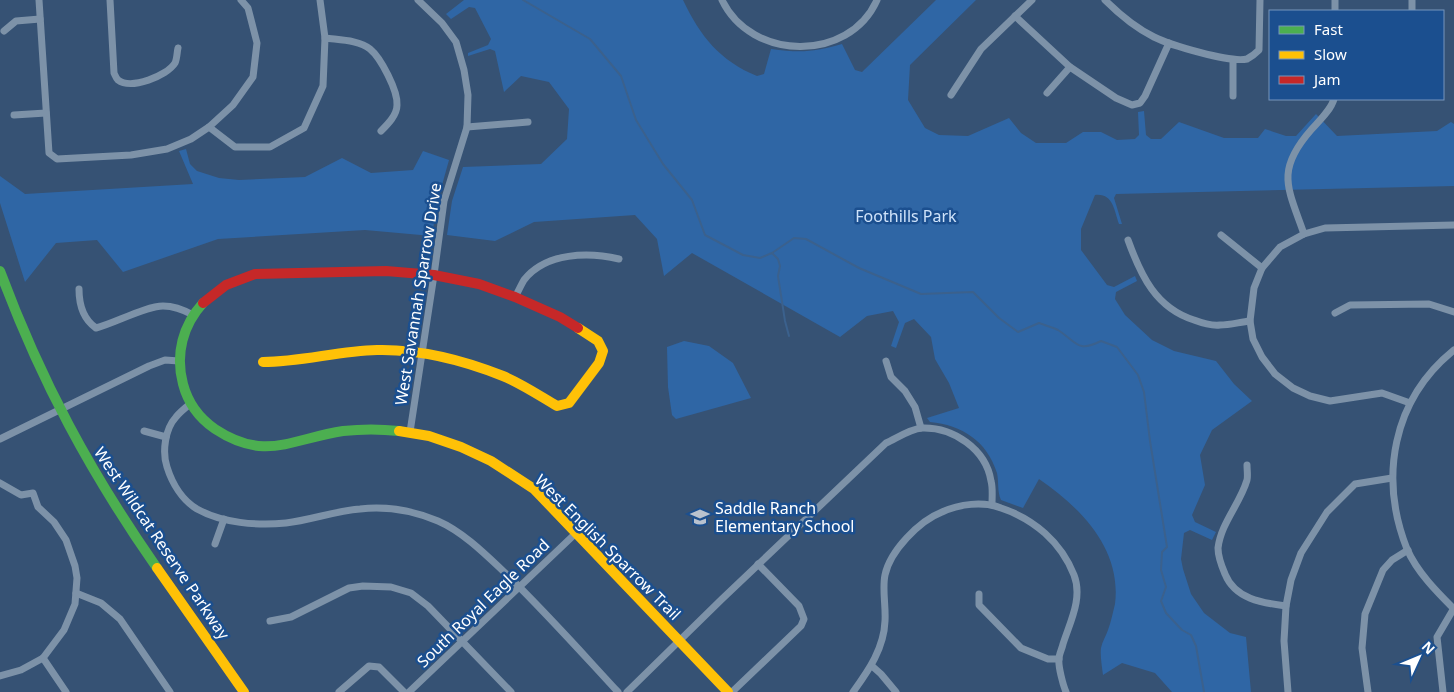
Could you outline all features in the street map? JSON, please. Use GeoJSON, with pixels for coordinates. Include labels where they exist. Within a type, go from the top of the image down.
{"type":"FeatureCollection","features":[{"type":"Feature","properties":{"kind":"street"},"geometry":{"type":"LineString","coordinates":[[39,0],[49,153],[57,159],[131,155],[167,149],[191,139],[209,127],[232,105],[253,77],[257,44],[248,8],[241,0]]}},
{"type":"Feature","properties":{"kind":"street"},"geometry":{"type":"LineString","coordinates":[[110,0],[114,73],[119,80],[139,83],[165,73],[175,63],[178,48]]}},
{"type":"Feature","properties":{"kind":"street"},"geometry":{"type":"LineString","coordinates":[[209,127],[235,147],[270,147],[304,128],[323,86],[325,38],[320,0]]}},
{"type":"Feature","properties":{"kind":"street","name":"West Savannah Sparrow Drive"},"geometry":{"type":"LineString","coordinates":[[410,432],[444,201],[467,128],[468,95],[464,70],[456,42],[442,23],[418,0]]}},
{"type":"Feature","properties":{"kind":"street"},"geometry":{"type":"LineString","coordinates":[[722,0],[744,27],[765,40],[791,47],[819,45],[838,40],[857,28],[873,10],[878,0]]}},
{"type":"Feature","properties":{"kind":"street"},"geometry":{"type":"LineString","coordinates":[[951,95],[981,49],[1032,0]]}},
{"type":"Feature","properties":{"kind":"street"},"geometry":{"type":"LineString","coordinates":[[1105,0],[1119,13],[1153,36],[1169,43],[1233,60],[1248,58],[1260,50],[1260,0]]}},
{"type":"Feature","properties":{"kind":"street"},"geometry":{"type":"LineString","coordinates":[[1015,16],[1070,66],[1116,98],[1132,105],[1140,103],[1145,96],[1169,43]]}},
{"type":"Feature","properties":{"kind":"street"},"geometry":{"type":"LineString","coordinates":[[4,32],[16,21],[40,19]]}},
{"type":"Feature","properties":{"kind":"street"},"geometry":{"type":"LineString","coordinates":[[325,38],[349,40],[370,49],[384,66],[393,87],[397,105],[391,121],[381,131]]}},
{"type":"Feature","properties":{"kind":"street"},"geometry":{"type":"LineString","coordinates":[[1233,60],[1234,96]]}},
{"type":"Feature","properties":{"kind":"street"},"geometry":{"type":"LineString","coordinates":[[1047,93],[1070,66]]}},
{"type":"Feature","properties":{"kind":"street"},"geometry":{"type":"LineString","coordinates":[[1304,234],[1288,188],[1288,169],[1298,145],[1333,100]]}},
{"type":"Feature","properties":{"kind":"street"},"geometry":{"type":"LineString","coordinates":[[14,115],[46,113]]}},
{"type":"Feature","properties":{"kind":"street"},"geometry":{"type":"LineString","coordinates":[[467,128],[528,122]]}},
{"type":"Feature","properties":{"kind":"street"},"geometry":{"type":"LineString","coordinates":[[1410,403],[1382,394],[1330,401],[1310,396],[1293,388],[1275,374],[1262,357],[1253,339],[1250,321],[1254,288],[1262,268],[1280,248],[1304,234],[1325,228],[1454,225]]}},
{"type":"Feature","properties":{"kind":"street"},"geometry":{"type":"LineString","coordinates":[[1222,236],[1262,268]]}},
{"type":"Feature","properties":{"kind":"street"},"geometry":{"type":"LineString","coordinates":[[1128,240],[1134,258],[1149,286],[1165,306],[1186,318],[1218,326],[1250,321]]}},
{"type":"Feature","properties":{"kind":"street"},"geometry":{"type":"LineString","coordinates":[[515,297],[525,280],[536,269],[549,261],[562,257],[598,254],[619,259]]}},
{"type":"Feature","properties":{"kind":"street","name":"West Wildcat Reserve Parkway"},"geometry":{"type":"LineString","coordinates":[[0,270],[31,349],[59,409],[92,469],[123,518],[244,692]]}},
{"type":"Feature","properties":{"kind":"street","name":"West English Sparrow Trail"},"geometry":{"type":"LineString","coordinates":[[264,362],[282,362],[335,353],[377,350],[422,352],[474,366],[505,377],[557,406],[569,403],[599,363],[603,351],[598,340],[560,317],[515,297],[479,284],[434,275],[386,271],[256,274],[237,279],[221,287],[206,298],[193,314],[183,334],[179,360],[182,382],[190,404],[204,421],[226,438],[251,447],[272,447],[343,431],[410,432],[447,441],[504,468],[534,490],[730,692]]}},
{"type":"Feature","properties":{"kind":"street"},"geometry":{"type":"LineString","coordinates":[[79,289],[79,303],[90,323],[96,328],[138,312],[162,306],[180,308],[193,314]]}},
{"type":"Feature","properties":{"kind":"street"},"geometry":{"type":"LineString","coordinates":[[1335,313],[1350,305],[1428,304],[1454,312]]}},
{"type":"Feature","properties":{"kind":"street"},"geometry":{"type":"LineString","coordinates":[[1443,692],[1437,637],[1454,608],[1427,580],[1408,550],[1393,500],[1392,478],[1397,437],[1410,403],[1424,382],[1444,358],[1454,350]]}},
{"type":"Feature","properties":{"kind":"street"},"geometry":{"type":"LineString","coordinates":[[0,439],[149,366],[165,360],[179,360]]}},
{"type":"Feature","properties":{"kind":"street"},"geometry":{"type":"LineString","coordinates":[[886,361],[891,377],[905,391],[915,407],[921,428]]}},
{"type":"Feature","properties":{"kind":"street"},"geometry":{"type":"LineString","coordinates":[[190,404],[174,418],[166,437],[165,462],[171,480],[183,497],[196,509],[224,519],[242,522],[286,523],[360,509],[381,508],[411,512],[439,521],[468,540],[520,587],[618,692]]}},
{"type":"Feature","properties":{"kind":"street"},"geometry":{"type":"LineString","coordinates":[[627,692],[886,443],[903,434],[921,428],[948,431],[963,439],[983,460],[991,480],[992,504]]}},
{"type":"Feature","properties":{"kind":"street"},"geometry":{"type":"LineString","coordinates":[[144,431],[166,437]]}},
{"type":"Feature","properties":{"kind":"street"},"geometry":{"type":"LineString","coordinates":[[1247,465],[1247,480],[1221,536],[1218,550],[1223,569],[1228,583],[1242,595],[1259,602],[1286,606]]}},
{"type":"Feature","properties":{"kind":"street"},"geometry":{"type":"LineString","coordinates":[[1288,692],[1284,641],[1286,606],[1291,580],[1301,553],[1327,512],[1355,484],[1392,478]]}},
{"type":"Feature","properties":{"kind":"street"},"geometry":{"type":"LineString","coordinates":[[0,483],[22,495],[33,493],[38,507],[54,522],[66,540],[75,566],[76,593],[75,604],[64,630],[43,658],[21,670],[0,676]]}},
{"type":"Feature","properties":{"kind":"street"},"geometry":{"type":"LineString","coordinates":[[853,692],[872,666],[884,635],[885,575],[894,553],[909,535],[924,522],[941,512],[962,506],[992,504],[1015,512],[1037,525],[1064,553],[1074,576],[1078,591],[1076,604],[1058,659],[1066,692]]}},
{"type":"Feature","properties":{"kind":"street"},"geometry":{"type":"LineString","coordinates":[[215,544],[224,519]]}},
{"type":"Feature","properties":{"kind":"street","name":"South Royal Eagle Road"},"geometry":{"type":"LineString","coordinates":[[409,692],[576,533]]}},
{"type":"Feature","properties":{"kind":"street"},"geometry":{"type":"LineString","coordinates":[[1368,692],[1362,648],[1365,614],[1383,570],[1392,560],[1408,550]]}},
{"type":"Feature","properties":{"kind":"street"},"geometry":{"type":"LineString","coordinates":[[730,692],[801,626],[804,619],[799,606],[758,564]]}},
{"type":"Feature","properties":{"kind":"street"},"geometry":{"type":"LineString","coordinates":[[270,621],[291,617],[349,588],[363,586],[391,587],[411,594],[428,606],[511,692]]}},
{"type":"Feature","properties":{"kind":"street"},"geometry":{"type":"LineString","coordinates":[[76,593],[101,603],[120,619],[170,692]]}},
{"type":"Feature","properties":{"kind":"street"},"geometry":{"type":"LineString","coordinates":[[979,594],[979,605],[1021,648],[1048,659],[1058,659]]}},
{"type":"Feature","properties":{"kind":"street"},"geometry":{"type":"LineString","coordinates":[[43,658],[66,692]]}},
{"type":"Feature","properties":{"kind":"street"},"geometry":{"type":"LineString","coordinates":[[340,692],[369,666],[379,667],[404,692]]}},
{"type":"Feature","properties":{"kind":"street"},"geometry":{"type":"LineString","coordinates":[[872,666],[896,692]]}},
{"type":"Feature","properties":{"kind":"green space","name":"Foothills Park"},"geometry":{"type":"Polygon","coordinates":[[[464,0],[683,0],[712,46],[732,63],[757,76],[764,74],[771,49],[807,51],[842,44],[855,70],[862,72],[936,0],[976,0],[910,65],[908,100],[925,128],[939,135],[968,136],[1009,118],[1021,133],[1036,143],[1066,143],[1083,132],[1101,132],[1117,140],[1135,139],[1139,135],[1138,112],[1144,111],[1146,135],[1151,139],[1161,139],[1179,122],[1224,138],[1258,138],[1265,129],[1286,136],[1296,136],[1316,114],[1337,136],[1437,131],[1451,122],[1454,124],[1454,186],[1116,194],[1114,198],[1122,224],[1119,224],[1114,208],[1109,200],[1101,195],[1095,195],[1081,229],[1081,250],[1107,285],[1114,287],[1135,276],[1137,281],[1116,292],[1115,299],[1125,315],[1152,340],[1174,351],[1216,361],[1234,384],[1252,401],[1212,430],[1200,455],[1205,485],[1192,515],[1195,522],[1216,532],[1212,540],[1190,530],[1184,533],[1181,559],[1191,594],[1204,613],[1230,633],[1246,637],[1251,692],[1172,692],[1155,673],[1122,663],[1103,675],[1101,648],[1115,604],[1115,584],[1112,565],[1105,548],[1083,516],[1039,479],[1023,508],[1001,500],[997,473],[993,462],[980,444],[963,431],[930,422],[927,418],[959,408],[949,383],[935,359],[931,337],[914,319],[905,323],[896,348],[891,346],[899,322],[893,311],[867,316],[840,337],[692,253],[664,276],[657,239],[635,215],[534,222],[495,241],[447,235],[452,201],[463,167],[541,164],[567,139],[569,109],[549,82],[521,76],[504,92],[495,51],[490,49],[468,56],[468,53],[488,45],[491,39],[475,8],[469,7],[451,19],[446,14],[464,0]]]}},
{"type":"Feature","properties":{"kind":"green space"},"geometry":{"type":"Polygon","coordinates":[[[186,149],[190,164],[197,171],[219,178],[239,180],[305,177],[342,158],[371,173],[413,170],[423,151],[449,160],[437,203],[432,236],[365,230],[218,239],[123,272],[97,240],[56,243],[25,282],[0,203],[0,176],[25,194],[193,184],[179,151],[186,149]]]}},
{"type":"Feature","properties":{"kind":"green space"},"geometry":{"type":"Polygon","coordinates":[[[684,341],[709,346],[733,363],[751,398],[676,419],[672,415],[668,387],[667,347],[684,341]]]}},
{"type":"Feature","properties":{"kind":"waterway"},"geometry":{"type":"LineString","coordinates":[[523,0],[590,39],[621,76],[636,120],[663,164],[692,200],[705,235],[743,255],[760,258],[772,253],[794,238],[806,239],[859,268],[921,294],[973,292],[999,318],[1018,332],[1039,323],[1058,330],[1082,346],[1101,341],[1117,347],[1138,375],[1144,392],[1167,547],[1162,552],[1161,570],[1166,587],[1161,601],[1166,613],[1182,630],[1191,635],[1196,646],[1204,692]]}},
{"type":"Feature","properties":{"kind":"waterway"},"geometry":{"type":"LineString","coordinates":[[772,253],[778,259],[780,266],[778,276],[789,336]]}},
{"type":"Feature","properties":{"kind":"traffic: fast"},"geometry":{"type":"LineString","coordinates":[[0,271],[32,350],[69,425],[110,497],[157,568]]}},
{"type":"Feature","properties":{"kind":"traffic: fast"},"geometry":{"type":"LineString","coordinates":[[203,303],[190,321],[182,340],[181,373],[185,391],[191,404],[199,415],[215,429],[233,439],[264,446],[293,443],[343,431],[399,431]]}},
{"type":"Feature","properties":{"kind":"traffic: slow"},"geometry":{"type":"LineString","coordinates":[[263,362],[277,362],[348,352],[377,350],[409,351],[457,360],[503,376],[557,406],[569,403],[599,363],[603,351],[598,341],[578,328]]}},
{"type":"Feature","properties":{"kind":"traffic: slow"},"geometry":{"type":"LineString","coordinates":[[399,431],[429,436],[461,447],[491,461],[534,489],[728,692]]}},
{"type":"Feature","properties":{"kind":"traffic: slow"},"geometry":{"type":"LineString","coordinates":[[157,568],[244,692]]}},
{"type":"Feature","properties":{"kind":"traffic: jam"},"geometry":{"type":"LineString","coordinates":[[203,303],[226,285],[255,274],[386,271],[434,275],[479,284],[515,297],[560,317],[578,328]]}},
{"type":"Feature","properties":{"kind":"place","name":"Saddle Ranch Elementary School"},"geometry":{"type":"Point","coordinates":[700,517]}}]}
